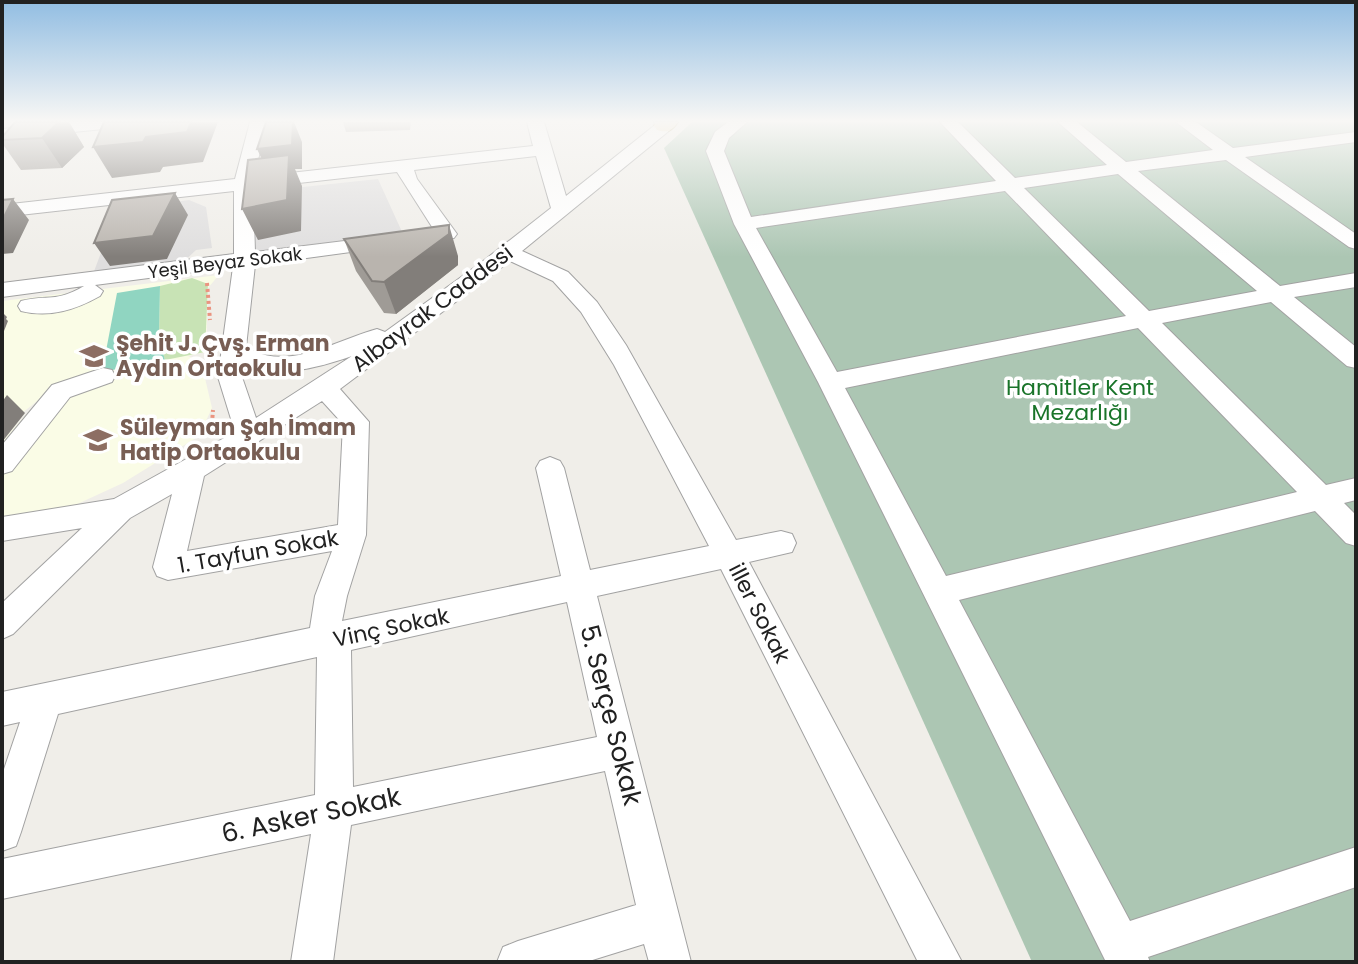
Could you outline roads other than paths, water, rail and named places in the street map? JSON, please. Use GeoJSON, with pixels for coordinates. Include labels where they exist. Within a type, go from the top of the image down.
{"type":"FeatureCollection","features":[{"type":"Feature","properties":{"kind":"street"},"geometry":{"type":"LineString","coordinates":[[247,167],[243,184],[245,261],[230,377],[249,435]]}},
{"type":"Feature","properties":{"kind":"street"},"geometry":{"type":"LineString","coordinates":[[2,211],[395,167]]}},
{"type":"Feature","properties":{"kind":"street","name":"Yeşil Beyaz Sokak"},"geometry":{"type":"LineString","coordinates":[[2,290],[447,234],[408,179],[404,167]]}},
{"type":"Feature","properties":{"kind":"street"},"geometry":{"type":"LineString","coordinates":[[549,167],[561,210]]}},
{"type":"Feature","properties":{"kind":"street","name":"Albayrak Caddesi"},"geometry":{"type":"LineString","coordinates":[[2,624],[120,510],[192,470],[324,388],[507,253],[613,167]]}},
{"type":"Feature","properties":{"kind":"street"},"geometry":{"type":"LineString","coordinates":[[721,167],[744,224],[830,382],[1125,953],[1356,867]]}},
{"type":"Feature","properties":{"kind":"street"},"geometry":{"type":"LineString","coordinates":[[994,167],[1356,534]]}},
{"type":"Feature","properties":{"kind":"street"},"geometry":{"type":"LineString","coordinates":[[744,224],[1130,167]]}},
{"type":"Feature","properties":{"kind":"street"},"geometry":{"type":"LineString","coordinates":[[1248,167],[1356,243]]}},
{"type":"Feature","properties":{"kind":"street"},"geometry":{"type":"LineString","coordinates":[[1121,168],[1356,360]]}},
{"type":"Feature","properties":{"kind":"street","name":"iller Sokak"},"geometry":{"type":"LineString","coordinates":[[507,253],[557,272],[603,324],[633,383],[731,554],[878,848],[941,962]]}},
{"type":"Feature","properties":{"kind":"street"},"geometry":{"type":"LineString","coordinates":[[830,382],[1274,293],[1356,280]]}},
{"type":"Feature","properties":{"kind":"street"},"geometry":{"type":"LineString","coordinates":[[29,306],[68,305],[92,291]]}},
{"type":"Feature","properties":{"kind":"street"},"geometry":{"type":"LineString","coordinates":[[234,350],[255,364],[311,361],[412,324]]}},
{"type":"Feature","properties":{"kind":"street"},"geometry":{"type":"LineString","coordinates":[[2,464],[61,391],[103,376]]}},
{"type":"Feature","properties":{"kind":"street"},"geometry":{"type":"LineString","coordinates":[[312,962],[334,810],[330,640],[325,618],[328,597],[351,535],[356,422],[324,388]]}},
{"type":"Feature","properties":{"kind":"street","name":"5. Serçe Sokak"},"geometry":{"type":"LineString","coordinates":[[550,468],[670,962]]}},
{"type":"Feature","properties":{"kind":"street","name":"1. Tayfun Sokak"},"geometry":{"type":"LineString","coordinates":[[192,470],[168,567],[351,535]]}},
{"type":"Feature","properties":{"kind":"street"},"geometry":{"type":"LineString","coordinates":[[938,592],[1356,489]]}},
{"type":"Feature","properties":{"kind":"street"},"geometry":{"type":"LineString","coordinates":[[2,529],[120,510]]}},
{"type":"Feature","properties":{"kind":"street","name":"Vinç Sokak"},"geometry":{"type":"LineString","coordinates":[[2,709],[781,543]]}},
{"type":"Feature","properties":{"kind":"street"},"geometry":{"type":"LineString","coordinates":[[2,832],[44,702]]}},
{"type":"Feature","properties":{"kind":"street","name":"6. Asker Sokak"},"geometry":{"type":"LineString","coordinates":[[2,879],[620,750]]}},
{"type":"Feature","properties":{"kind":"street"},"geometry":{"type":"LineString","coordinates":[[518,962],[660,918]]}},
{"type":"Feature","properties":{"kind":"place","name":"Şehit J. Çvş. Erman Aydın Ortaokulu"},"geometry":{"type":"Point","coordinates":[94,356]}},
{"type":"Feature","properties":{"kind":"place","name":"Süleyman Şah İmam Hatip Ortaokulu"},"geometry":{"type":"Point","coordinates":[98,440]}},
{"type":"Feature","properties":{"kind":"park label","name":"Hamitler Kent Mezarlığı"},"geometry":{"type":"Point","coordinates":[1080,400]}}]}
